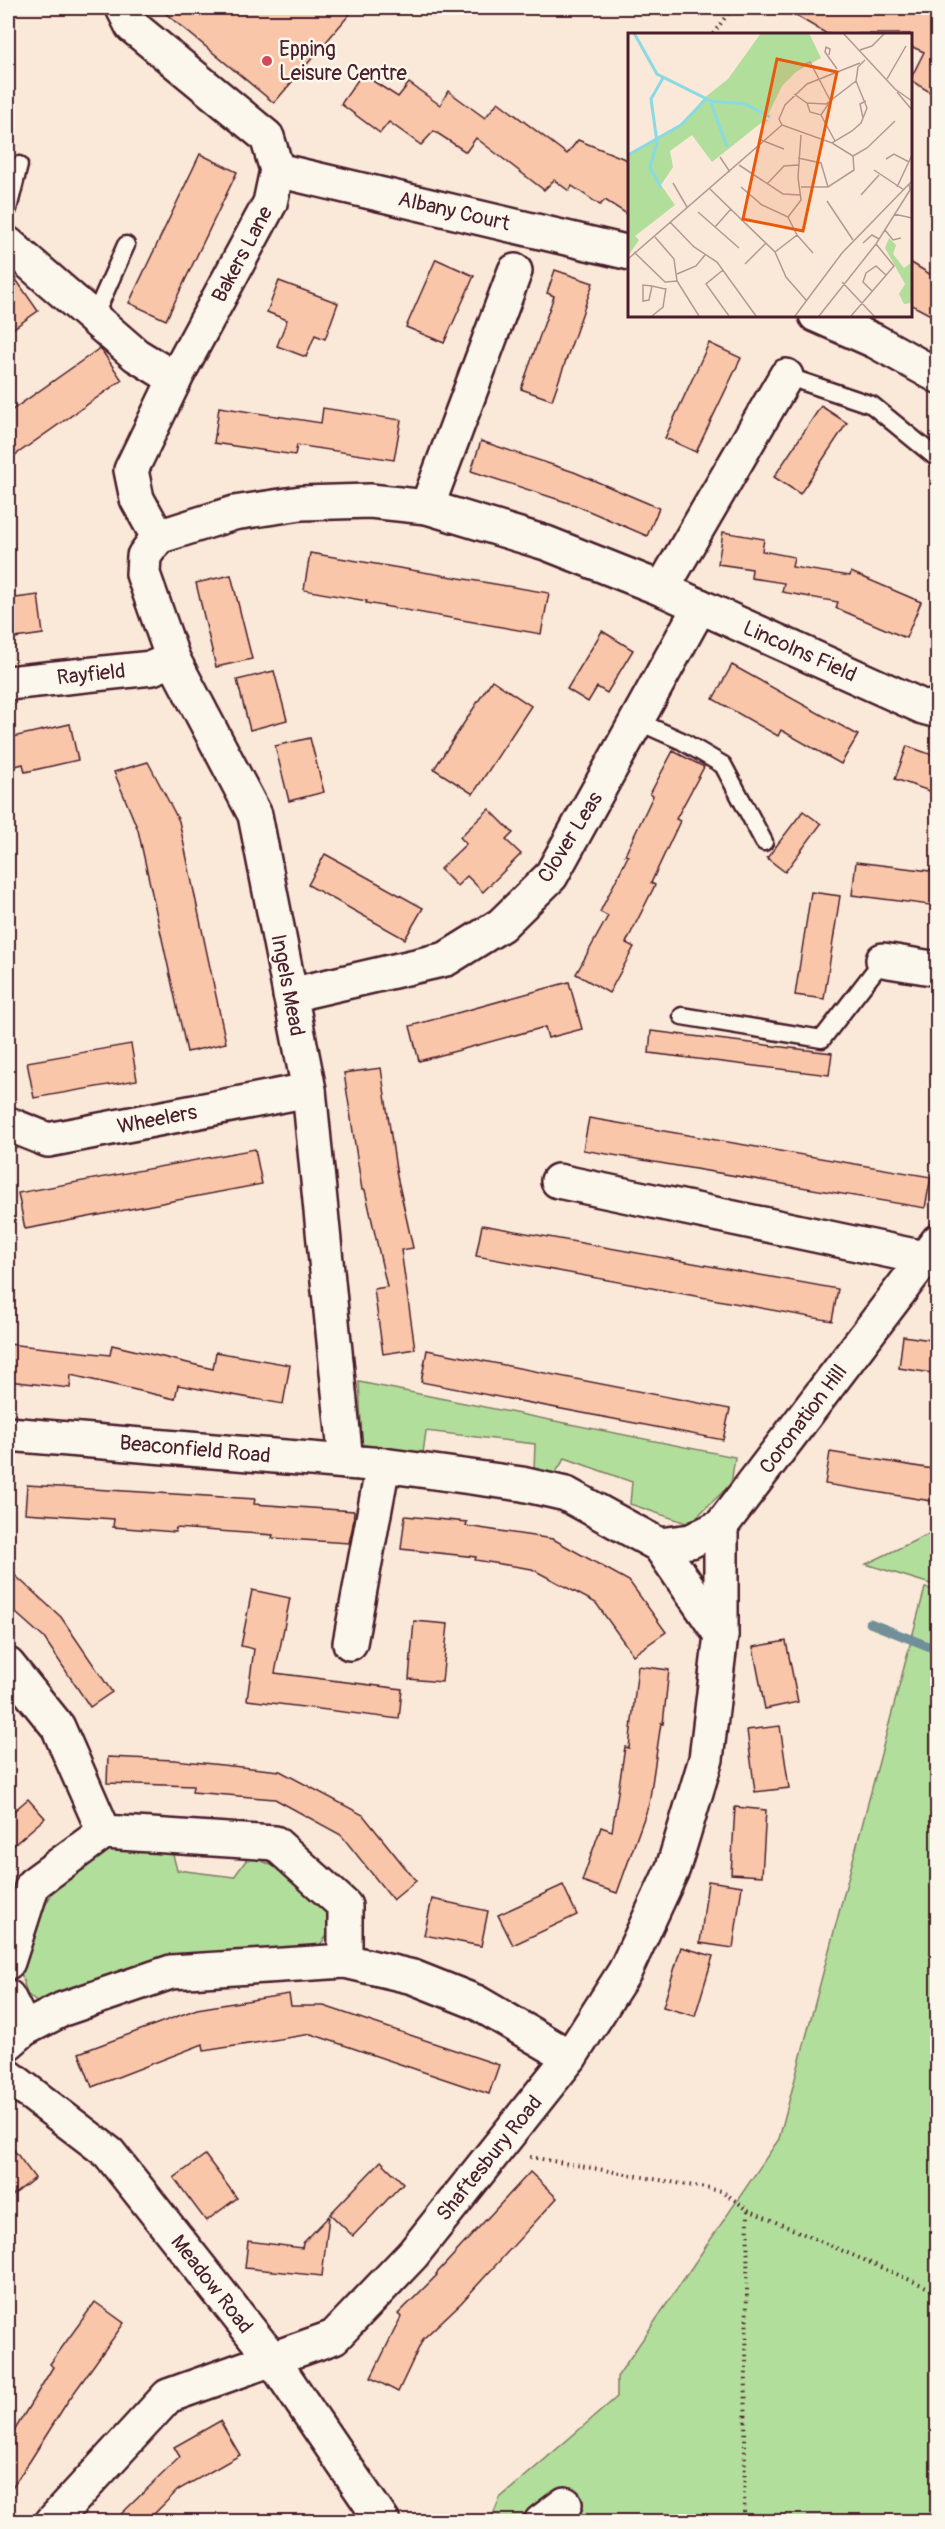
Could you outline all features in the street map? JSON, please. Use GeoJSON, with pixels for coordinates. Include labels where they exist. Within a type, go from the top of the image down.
{"type":"FeatureCollection","features":[{"type":"Feature","properties":{"kind":"street","name":"Bakers Lane"},"geometry":{"type":"LineString","coordinates":[[123,8],[132,26],[267,137],[277,170],[270,202],[175,379],[130,470],[137,499],[158,537]]}},
{"type":"Feature","properties":{"kind":"street","name":"Albany Court"},"geometry":{"type":"LineString","coordinates":[[277,170],[628,253]]}},
{"type":"Feature","properties":{"kind":"street"},"geometry":{"type":"LineString","coordinates":[[8,244],[136,355],[175,379]]}},
{"type":"Feature","properties":{"kind":"street"},"geometry":{"type":"LineString","coordinates":[[427,507],[515,271]]}},
{"type":"Feature","properties":{"kind":"street"},"geometry":{"type":"LineString","coordinates":[[818,316],[875,341],[938,375]]}},
{"type":"Feature","properties":{"kind":"street"},"geometry":{"type":"LineString","coordinates":[[662,589],[786,376]]}},
{"type":"Feature","properties":{"kind":"street","name":"Lincolns Field"},"geometry":{"type":"LineString","coordinates":[[158,537],[234,513],[301,503],[370,501],[427,507],[546,543],[662,589],[923,707],[938,711]]}},
{"type":"Feature","properties":{"kind":"street","name":"Ingels Mead"},"geometry":{"type":"LineString","coordinates":[[158,537],[144,555],[143,574],[173,659],[255,815],[309,1090],[345,1462]]}},
{"type":"Feature","properties":{"kind":"street","name":"Clover Leas"},"geometry":{"type":"LineString","coordinates":[[290,995],[446,958],[501,925],[551,876],[700,606]]}},
{"type":"Feature","properties":{"kind":"street","name":"Rayfield"},"geometry":{"type":"LineString","coordinates":[[8,683],[152,668],[173,659]]}},
{"type":"Feature","properties":{"kind":"street"},"geometry":{"type":"LineString","coordinates":[[883,960],[938,969]]}},
{"type":"Feature","properties":{"kind":"street","name":"Wheelers"},"geometry":{"type":"LineString","coordinates":[[8,1124],[48,1140],[309,1090]]}},
{"type":"Feature","properties":{"kind":"street","name":"Coronation Hill"},"geometry":{"type":"LineString","coordinates":[[558,1181],[931,1250],[721,1526],[691,1541],[659,1545]]}},
{"type":"Feature","properties":{"kind":"street","name":"Beaconfield Road"},"geometry":{"type":"LineString","coordinates":[[8,1434],[383,1465],[522,1484],[566,1494],[659,1545]]}},
{"type":"Feature","properties":{"kind":"street"},"geometry":{"type":"LineString","coordinates":[[350,1643],[383,1465]]}},
{"type":"Feature","properties":{"kind":"street","name":"Shaftesbury Road"},"geometry":{"type":"LineString","coordinates":[[52,2522],[168,2396],[273,2361],[334,2337],[413,2254],[570,2057],[625,1971],[673,1868],[706,1759],[721,1635],[721,1526]]}},
{"type":"Feature","properties":{"kind":"street"},"geometry":{"type":"LineString","coordinates":[[659,1545],[721,1635]]}},
{"type":"Feature","properties":{"kind":"street"},"geometry":{"type":"LineString","coordinates":[[8,1665],[58,1727],[105,1832]]}},
{"type":"Feature","properties":{"kind":"street"},"geometry":{"type":"LineString","coordinates":[[8,1962],[33,1884],[105,1832],[275,1843],[345,1906],[345,1961]]}},
{"type":"Feature","properties":{"kind":"street"},"geometry":{"type":"LineString","coordinates":[[8,1998],[16,2036],[63,2009],[171,1972],[345,1961],[413,1977],[476,2002],[570,2057]]}},
{"type":"Feature","properties":{"kind":"street","name":"Meadow Road"},"geometry":{"type":"LineString","coordinates":[[8,2076],[109,2153],[273,2361],[383,2522]]}},
{"type":"Feature","properties":{"kind":"lane"},"geometry":{"type":"LineString","coordinates":[[8,209],[19,165]]}},
{"type":"Feature","properties":{"kind":"lane"},"geometry":{"type":"LineString","coordinates":[[94,317],[126,245]]}},
{"type":"Feature","properties":{"kind":"lane"},"geometry":{"type":"LineString","coordinates":[[786,376],[872,405],[938,459]]}},
{"type":"Feature","properties":{"kind":"lane"},"geometry":{"type":"LineString","coordinates":[[637,721],[682,741],[723,765],[764,842]]}},
{"type":"Feature","properties":{"kind":"lane"},"geometry":{"type":"LineString","coordinates":[[682,1016],[822,1039],[883,960]]}},
{"type":"Feature","properties":{"kind":"path"},"geometry":{"type":"LineString","coordinates":[[714,33],[732,8]]}},
{"type":"Feature","properties":{"kind":"path"},"geometry":{"type":"LineString","coordinates":[[495,2152],[722,2191],[748,2210],[938,2292]]}},
{"type":"Feature","properties":{"kind":"path"},"geometry":{"type":"LineString","coordinates":[[744,2522],[748,2210]]}},
{"type":"Feature","properties":{"kind":"green space"},"geometry":{"type":"Polygon","coordinates":[[[359,1382],[735,1457],[731,1484],[689,1524],[630,1504],[632,1482],[565,1458],[554,1475],[534,1470],[535,1444],[426,1431],[423,1453],[362,1445],[359,1382]]]}},
{"type":"Feature","properties":{"kind":"green space"},"geometry":{"type":"Polygon","coordinates":[[[937,1530],[937,1586],[866,1564],[937,1530]]]}},
{"type":"Feature","properties":{"kind":"green space"},"geometry":{"type":"Polygon","coordinates":[[[925,1588],[937,1590],[937,2521],[490,2522],[500,2498],[617,2397],[617,2377],[779,2139],[925,1588]]]}},
{"type":"Feature","properties":{"kind":"green space"},"geometry":{"type":"Polygon","coordinates":[[[170,1844],[177,1870],[234,1877],[250,1855],[281,1870],[326,1900],[336,1924],[319,1946],[169,1958],[40,2005],[27,1994],[21,1973],[34,1925],[54,1890],[85,1861],[116,1846],[170,1844]]]}},
{"type":"Feature","properties":{"kind":"building","name":"Epping Leisure Centre"},"geometry":{"type":"Polygon","coordinates":[[[159,8],[355,8],[274,103],[159,8]]]}},
{"type":"Feature","properties":{"kind":"building"},"geometry":{"type":"Polygon","coordinates":[[[783,8],[914,8],[938,22],[938,97],[912,81],[912,76],[924,52],[912,47],[912,33],[825,33],[783,8]]]}},
{"type":"Feature","properties":{"kind":"building"},"geometry":{"type":"Polygon","coordinates":[[[362,74],[398,97],[409,83],[440,105],[448,91],[485,118],[498,102],[567,154],[578,140],[628,160],[628,215],[605,200],[600,205],[572,186],[569,191],[554,180],[544,190],[476,138],[466,152],[434,131],[421,145],[389,122],[380,133],[341,104],[362,74]]]}},
{"type":"Feature","properties":{"kind":"building"},"geometry":{"type":"Polygon","coordinates":[[[200,154],[237,172],[166,320],[129,303],[200,154]]]}},
{"type":"Feature","properties":{"kind":"building"},"geometry":{"type":"Polygon","coordinates":[[[436,259],[474,276],[444,343],[406,327],[436,259]]]}},
{"type":"Feature","properties":{"kind":"building"},"geometry":{"type":"Polygon","coordinates":[[[912,263],[938,279],[938,319],[912,305],[912,263]]]}},
{"type":"Feature","properties":{"kind":"building"},"geometry":{"type":"Polygon","coordinates":[[[8,268],[38,311],[8,332],[8,268]]]}},
{"type":"Feature","properties":{"kind":"building"},"geometry":{"type":"Polygon","coordinates":[[[555,270],[593,283],[552,400],[521,389],[554,296],[547,293],[555,270]]]}},
{"type":"Feature","properties":{"kind":"building"},"geometry":{"type":"Polygon","coordinates":[[[279,281],[338,303],[325,339],[315,335],[306,357],[277,346],[287,320],[267,312],[279,281]]]}},
{"type":"Feature","properties":{"kind":"building"},"geometry":{"type":"Polygon","coordinates":[[[709,343],[741,358],[696,452],[665,438],[709,343]]]}},
{"type":"Feature","properties":{"kind":"building"},"geometry":{"type":"Polygon","coordinates":[[[100,348],[122,380],[8,460],[8,413],[100,348]]]}},
{"type":"Feature","properties":{"kind":"building"},"geometry":{"type":"Polygon","coordinates":[[[821,406],[847,423],[800,494],[774,477],[821,406]]]}},
{"type":"Feature","properties":{"kind":"building"},"geometry":{"type":"Polygon","coordinates":[[[219,407],[321,423],[323,408],[401,420],[394,460],[297,445],[295,455],[214,443],[219,407]]]}},
{"type":"Feature","properties":{"kind":"building"},"geometry":{"type":"Polygon","coordinates":[[[481,441],[574,472],[659,508],[647,536],[575,505],[471,471],[481,441]]]}},
{"type":"Feature","properties":{"kind":"building"},"geometry":{"type":"Polygon","coordinates":[[[723,532],[764,539],[762,551],[794,557],[792,567],[850,576],[851,572],[921,602],[906,638],[836,608],[838,602],[782,592],[784,583],[751,578],[752,569],[718,564],[723,532]]]}},
{"type":"Feature","properties":{"kind":"building"},"geometry":{"type":"Polygon","coordinates":[[[310,553],[549,593],[541,634],[304,590],[310,553]]]}},
{"type":"Feature","properties":{"kind":"building"},"geometry":{"type":"Polygon","coordinates":[[[231,575],[252,659],[216,667],[196,583],[231,575]]]}},
{"type":"Feature","properties":{"kind":"building"},"geometry":{"type":"Polygon","coordinates":[[[38,595],[43,634],[8,639],[8,599],[38,595]]]}},
{"type":"Feature","properties":{"kind":"building"},"geometry":{"type":"Polygon","coordinates":[[[602,631],[633,650],[607,693],[597,687],[588,702],[567,689],[602,631]]]}},
{"type":"Feature","properties":{"kind":"building"},"geometry":{"type":"Polygon","coordinates":[[[732,665],[858,735],[841,764],[781,730],[778,736],[713,699],[732,665]]]}},
{"type":"Feature","properties":{"kind":"building"},"geometry":{"type":"Polygon","coordinates":[[[274,671],[287,720],[250,730],[237,680],[274,671]]]}},
{"type":"Feature","properties":{"kind":"building"},"geometry":{"type":"Polygon","coordinates":[[[492,680],[531,706],[473,794],[434,769],[492,680]]]}},
{"type":"Feature","properties":{"kind":"building"},"geometry":{"type":"Polygon","coordinates":[[[70,724],[78,760],[25,772],[23,764],[8,768],[8,738],[70,724]]]}},
{"type":"Feature","properties":{"kind":"building"},"geometry":{"type":"Polygon","coordinates":[[[310,738],[324,792],[289,801],[275,746],[310,738]]]}},
{"type":"Feature","properties":{"kind":"building"},"geometry":{"type":"Polygon","coordinates":[[[907,746],[938,757],[938,794],[895,779],[907,746]]]}},
{"type":"Feature","properties":{"kind":"building"},"geometry":{"type":"Polygon","coordinates":[[[673,751],[704,767],[676,819],[680,821],[651,883],[655,885],[626,943],[634,947],[609,993],[576,974],[608,916],[600,912],[628,856],[625,855],[653,796],[650,794],[673,751]]]}},
{"type":"Feature","properties":{"kind":"building"},"geometry":{"type":"Polygon","coordinates":[[[148,762],[179,821],[226,1043],[187,1052],[138,830],[114,772],[148,762]]]}},
{"type":"Feature","properties":{"kind":"building"},"geometry":{"type":"Polygon","coordinates":[[[489,809],[513,833],[506,840],[521,854],[483,892],[467,876],[457,886],[440,869],[466,844],[460,837],[489,809]]]}},
{"type":"Feature","properties":{"kind":"building"},"geometry":{"type":"Polygon","coordinates":[[[803,811],[821,824],[785,872],[767,858],[803,811]]]}},
{"type":"Feature","properties":{"kind":"building"},"geometry":{"type":"Polygon","coordinates":[[[325,854],[423,908],[405,939],[308,885],[325,854]]]}},
{"type":"Feature","properties":{"kind":"building"},"geometry":{"type":"Polygon","coordinates":[[[856,862],[938,872],[938,906],[852,895],[856,862]]]}},
{"type":"Feature","properties":{"kind":"building"},"geometry":{"type":"Polygon","coordinates":[[[811,892],[840,896],[824,999],[795,995],[811,892]]]}},
{"type":"Feature","properties":{"kind":"building"},"geometry":{"type":"Polygon","coordinates":[[[569,982],[582,1029],[548,1038],[545,1027],[419,1061],[410,1026],[569,982]]]}},
{"type":"Feature","properties":{"kind":"building"},"geometry":{"type":"Polygon","coordinates":[[[651,1031],[832,1053],[829,1075],[649,1053],[651,1031]]]}},
{"type":"Feature","properties":{"kind":"building"},"geometry":{"type":"Polygon","coordinates":[[[131,1044],[137,1080],[34,1098],[27,1062],[131,1044]]]}},
{"type":"Feature","properties":{"kind":"building"},"geometry":{"type":"Polygon","coordinates":[[[381,1068],[397,1176],[413,1248],[401,1250],[415,1349],[383,1354],[374,1289],[387,1287],[365,1190],[362,1190],[344,1073],[381,1068]]]}},
{"type":"Feature","properties":{"kind":"building"},"geometry":{"type":"Polygon","coordinates":[[[589,1118],[931,1177],[925,1208],[583,1150],[589,1118]]]}},
{"type":"Feature","properties":{"kind":"building"},"geometry":{"type":"Polygon","coordinates":[[[255,1149],[262,1184],[25,1229],[18,1193],[255,1149]]]}},
{"type":"Feature","properties":{"kind":"building"},"geometry":{"type":"Polygon","coordinates":[[[482,1225],[838,1289],[832,1321],[476,1256],[482,1225]]]}},
{"type":"Feature","properties":{"kind":"building"},"geometry":{"type":"Polygon","coordinates":[[[903,1336],[938,1341],[938,1374],[899,1368],[903,1336]]]}},
{"type":"Feature","properties":{"kind":"building"},"geometry":{"type":"Polygon","coordinates":[[[8,1344],[110,1355],[112,1345],[213,1369],[216,1352],[290,1365],[283,1404],[178,1385],[175,1399],[71,1375],[70,1388],[8,1381],[8,1344]]]}},
{"type":"Feature","properties":{"kind":"building"},"geometry":{"type":"Polygon","coordinates":[[[427,1350],[730,1409],[723,1440],[421,1382],[427,1350]]]}},
{"type":"Feature","properties":{"kind":"building"},"geometry":{"type":"Polygon","coordinates":[[[830,1452],[938,1470],[938,1502],[825,1484],[830,1452]]]}},
{"type":"Feature","properties":{"kind":"building"},"geometry":{"type":"Polygon","coordinates":[[[27,1485],[255,1499],[254,1504],[354,1511],[353,1525],[349,1543],[176,1528],[175,1532],[113,1527],[114,1519],[25,1513],[27,1485]]]}},
{"type":"Feature","properties":{"kind":"building"},"geometry":{"type":"Polygon","coordinates":[[[405,1516],[467,1522],[466,1526],[553,1539],[629,1581],[666,1632],[633,1655],[596,1603],[532,1569],[475,1560],[476,1557],[401,1549],[405,1516]]]}},
{"type":"Feature","properties":{"kind":"building"},"geometry":{"type":"Polygon","coordinates":[[[8,1569],[61,1617],[112,1692],[90,1707],[44,1638],[8,1606],[8,1569]]]}},
{"type":"Feature","properties":{"kind":"building"},"geometry":{"type":"Polygon","coordinates":[[[252,1590],[290,1598],[275,1673],[402,1689],[399,1719],[247,1700],[254,1649],[241,1646],[252,1590]]]}},
{"type":"Feature","properties":{"kind":"building"},"geometry":{"type":"Polygon","coordinates":[[[414,1621],[448,1624],[442,1682],[409,1679],[414,1621]]]}},
{"type":"Feature","properties":{"kind":"building"},"geometry":{"type":"Polygon","coordinates":[[[786,1641],[798,1702],[765,1709],[753,1647],[786,1641]]]}},
{"type":"Feature","properties":{"kind":"building"},"geometry":{"type":"Polygon","coordinates":[[[638,1666],[669,1670],[663,1724],[661,1723],[649,1804],[617,1893],[582,1881],[601,1827],[612,1831],[625,1747],[629,1748],[638,1666]]]}},
{"type":"Feature","properties":{"kind":"building"},"geometry":{"type":"Polygon","coordinates":[[[780,1726],[789,1788],[755,1792],[747,1730],[780,1726]]]}},
{"type":"Feature","properties":{"kind":"building"},"geometry":{"type":"Polygon","coordinates":[[[108,1757],[174,1760],[280,1771],[363,1815],[416,1881],[393,1900],[341,1835],[275,1799],[192,1792],[193,1786],[107,1783],[108,1757]]]}},
{"type":"Feature","properties":{"kind":"building"},"geometry":{"type":"Polygon","coordinates":[[[28,1799],[45,1818],[8,1850],[8,1816],[28,1799]]]}},
{"type":"Feature","properties":{"kind":"building"},"geometry":{"type":"Polygon","coordinates":[[[735,1807],[766,1810],[762,1876],[731,1874],[735,1807]]]}},
{"type":"Feature","properties":{"kind":"building"},"geometry":{"type":"Polygon","coordinates":[[[708,1881],[742,1886],[733,1948],[700,1943],[708,1881]]]}},
{"type":"Feature","properties":{"kind":"building"},"geometry":{"type":"Polygon","coordinates":[[[563,1885],[577,1915],[513,1945],[498,1915],[563,1885]]]}},
{"type":"Feature","properties":{"kind":"building"},"geometry":{"type":"Polygon","coordinates":[[[432,1899],[488,1911],[481,1946],[424,1935],[432,1899]]]}},
{"type":"Feature","properties":{"kind":"building"},"geometry":{"type":"Polygon","coordinates":[[[681,1947],[713,1956],[695,2016],[663,2007],[681,1947]]]}},
{"type":"Feature","properties":{"kind":"building"},"geometry":{"type":"Polygon","coordinates":[[[289,1994],[291,2006],[324,2006],[499,2065],[489,2094],[311,2034],[204,2051],[203,2044],[92,2087],[79,2053],[197,2009],[289,1994]]]}},
{"type":"Feature","properties":{"kind":"building"},"geometry":{"type":"Polygon","coordinates":[[[8,2142],[35,2178],[8,2199],[8,2142]]]}},
{"type":"Feature","properties":{"kind":"building"},"geometry":{"type":"Polygon","coordinates":[[[205,2155],[237,2198],[206,2221],[174,2178],[205,2155]]]}},
{"type":"Feature","properties":{"kind":"building"},"geometry":{"type":"Polygon","coordinates":[[[381,2161],[403,2183],[353,2236],[330,2214],[381,2161]]]}},
{"type":"Feature","properties":{"kind":"building"},"geometry":{"type":"Polygon","coordinates":[[[530,2172],[557,2198],[461,2303],[423,2339],[398,2392],[371,2378],[401,2317],[398,2314],[437,2275],[530,2172]]]}},
{"type":"Feature","properties":{"kind":"building"},"geometry":{"type":"Polygon","coordinates":[[[329,2216],[322,2276],[245,2268],[248,2241],[302,2248],[303,2243],[329,2216]]]}},
{"type":"Feature","properties":{"kind":"building"},"geometry":{"type":"Polygon","coordinates":[[[95,2302],[124,2323],[66,2404],[8,2493],[8,2441],[53,2367],[50,2364],[95,2302]]]}},
{"type":"Feature","properties":{"kind":"building"},"geometry":{"type":"Polygon","coordinates":[[[220,2421],[240,2455],[178,2490],[146,2522],[113,2522],[180,2457],[174,2447],[220,2421]]]}},
{"type":"Feature","properties":{"kind":"waterway"},"geometry":{"type":"LineString","coordinates":[[870,1623],[938,1650]]}},
{"type":"Feature","properties":{"kind":"place","name":"Epping Leisure Centre"},"geometry":{"type":"Point","coordinates":[267,61]}}]}
